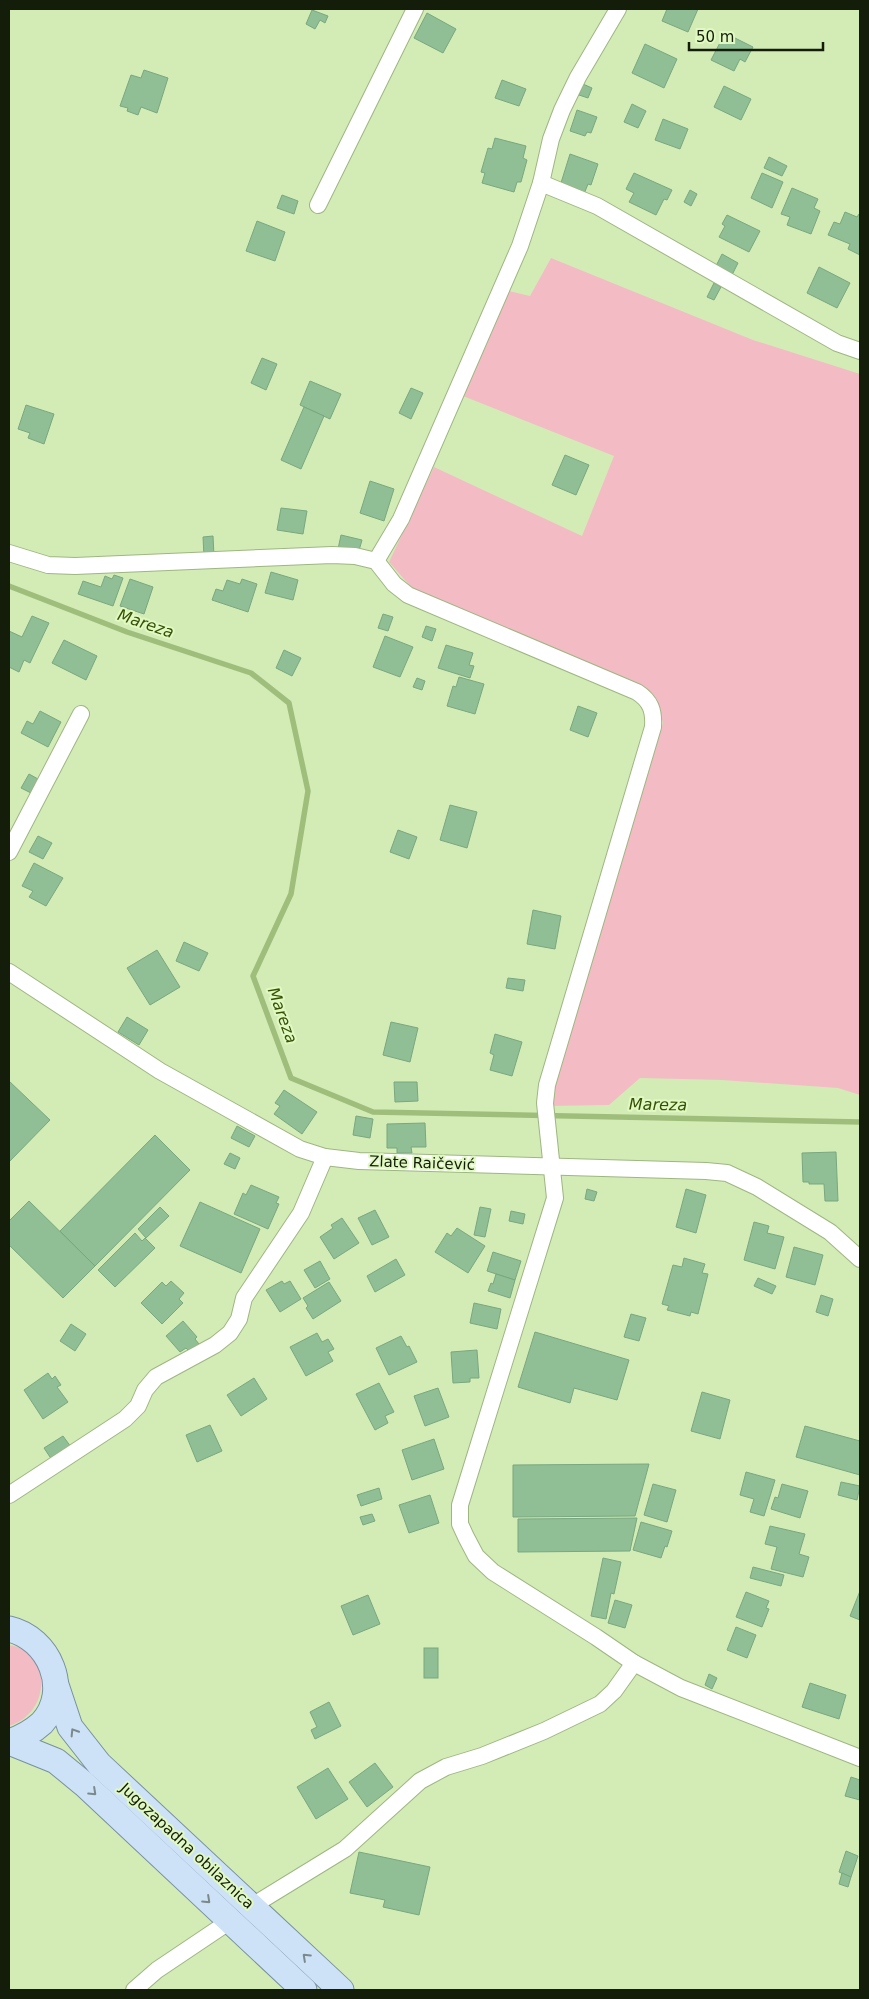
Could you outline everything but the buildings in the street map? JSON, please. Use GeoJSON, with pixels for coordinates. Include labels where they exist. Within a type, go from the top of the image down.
{"type":"FeatureCollection","features":[{"type":"Feature","properties":{"kind":"main road","name":"Jugozapadna obilaznica"},"geometry":{"type":"LineString","coordinates":[[9,1629],[26,1635],[38,1644],[48,1656],[54,1670],[56,1685],[70,1727],[99,1764],[341,1990]]}},
{"type":"Feature","properties":{"kind":"main road"},"geometry":{"type":"LineString","coordinates":[[9,1742],[28,1735],[43,1722],[52,1705],[56,1685]]}},
{"type":"Feature","properties":{"kind":"main road","name":"Jugozapadna obilaznica"},"geometry":{"type":"LineString","coordinates":[[9,1742],[44,1755],[70,1772],[304,1990]]}},
{"type":"Feature","properties":{"kind":"street"},"geometry":{"type":"LineString","coordinates":[[318,205],[415,9]]}},
{"type":"Feature","properties":{"kind":"street"},"geometry":{"type":"LineString","coordinates":[[376,561],[402,519],[520,246],[541,183],[551,139],[562,110],[578,77],[618,9]]}},
{"type":"Feature","properties":{"kind":"street"},"geometry":{"type":"LineString","coordinates":[[541,183],[597,206],[837,343],[860,351]]}},
{"type":"Feature","properties":{"kind":"street"},"geometry":{"type":"LineString","coordinates":[[9,553],[48,565],[76,566],[332,555],[355,556],[376,561],[394,584],[408,595],[637,692],[647,698],[652,708],[653,727],[547,1085],[545,1103],[546,1126],[555,1198],[460,1504],[460,1524],[476,1556],[493,1572],[634,1663],[681,1688],[860,1758]]}},
{"type":"Feature","properties":{"kind":"street"},"geometry":{"type":"LineString","coordinates":[[9,852],[81,714]]}},
{"type":"Feature","properties":{"kind":"street","name":"Zlate Raičević"},"geometry":{"type":"LineString","coordinates":[[9,972],[160,1071],[300,1149],[325,1157],[359,1161],[706,1171],[727,1174],[757,1186],[830,1232],[860,1259]]}},
{"type":"Feature","properties":{"kind":"street"},"geometry":{"type":"LineString","coordinates":[[9,1495],[125,1419],[138,1406],[145,1390],[156,1378],[215,1345],[230,1333],[238,1319],[244,1298],[301,1213],[325,1157]]}},
{"type":"Feature","properties":{"kind":"street"},"geometry":{"type":"LineString","coordinates":[[252,1906],[345,1849],[420,1782],[446,1767],[482,1756],[544,1731],[600,1704],[614,1691],[634,1663]]}},
{"type":"Feature","properties":{"kind":"street"},"geometry":{"type":"LineString","coordinates":[[134,1990],[157,1970],[230,1921]]}},
{"type":"Feature","properties":{"kind":"shaded area"},"geometry":{"type":"Polygon","coordinates":[[[551,258],[753,340],[860,374],[860,1095],[838,1088],[722,1080],[640,1078],[609,1105],[549,1106],[663,723],[657,700],[634,686],[411,587],[389,562],[434,467],[582,536],[614,456],[463,396],[509,291],[530,296],[551,258]]]}},
{"type":"Feature","properties":{"kind":"shaded area"},"geometry":{"type":"Polygon","coordinates":[[[9,1645],[23,1650],[33,1658],[39,1670],[41,1682],[39,1696],[33,1708],[23,1719],[9,1726],[9,1645]]]}},
{"type":"Feature","properties":{"kind":"waterway","name":"Mareza"},"geometry":{"type":"LineString","coordinates":[[9,586],[127,632],[251,673],[289,703],[308,791],[291,894],[253,976],[291,1078],[373,1112],[860,1122]]}}]}
